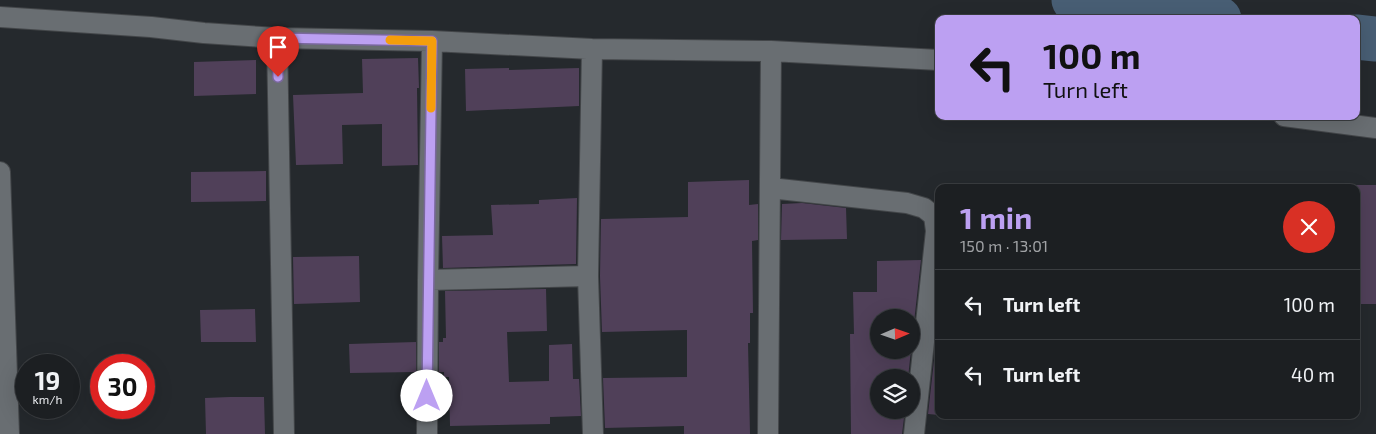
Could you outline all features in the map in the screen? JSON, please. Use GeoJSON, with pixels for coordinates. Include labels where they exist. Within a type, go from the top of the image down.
{"type":"FeatureCollection","features":[{"type":"Feature","properties":{"kind":"street"},"geometry":{"type":"LineString","coordinates":[[0,18],[151,27],[277,38],[432,41],[592,49],[771,51],[935,60]]}},
{"type":"Feature","properties":{"kind":"street"},"geometry":{"type":"LineString","coordinates":[[277,38],[284,434]]}},
{"type":"Feature","properties":{"kind":"street"},"geometry":{"type":"LineString","coordinates":[[427,434],[432,41]]}},
{"type":"Feature","properties":{"kind":"street"},"geometry":{"type":"LineString","coordinates":[[592,49],[588,276],[593,434]]}},
{"type":"Feature","properties":{"kind":"street"},"geometry":{"type":"LineString","coordinates":[[768,434],[771,51]]}},
{"type":"Feature","properties":{"kind":"street"},"geometry":{"type":"LineString","coordinates":[[1315,120],[1376,128]]}},
{"type":"Feature","properties":{"kind":"street"},"geometry":{"type":"LineString","coordinates":[[0,172],[8,434]]}},
{"type":"Feature","properties":{"kind":"street"},"geometry":{"type":"LineString","coordinates":[[770,188],[907,203],[924,208],[934,216],[935,224]]}},
{"type":"Feature","properties":{"kind":"street"},"geometry":{"type":"LineString","coordinates":[[914,434],[935,240]]}},
{"type":"Feature","properties":{"kind":"street"},"geometry":{"type":"LineString","coordinates":[[428,280],[588,276]]}},
{"type":"Feature","properties":{"kind":"building"},"geometry":{"type":"Polygon","coordinates":[[[418,58],[418,165],[382,166],[382,124],[342,125],[343,164],[296,165],[293,95],[363,93],[362,59],[418,58]]]}},
{"type":"Feature","properties":{"kind":"building"},"geometry":{"type":"Polygon","coordinates":[[[256,60],[256,94],[194,96],[194,62],[256,60]]]}},
{"type":"Feature","properties":{"kind":"building"},"geometry":{"type":"Polygon","coordinates":[[[509,68],[509,70],[579,68],[579,106],[466,111],[465,69],[509,68]]]}},
{"type":"Feature","properties":{"kind":"building"},"geometry":{"type":"Polygon","coordinates":[[[266,171],[266,201],[191,202],[191,172],[266,171]]]}},
{"type":"Feature","properties":{"kind":"building"},"geometry":{"type":"Polygon","coordinates":[[[749,180],[749,205],[758,204],[758,240],[752,241],[753,313],[750,313],[750,343],[748,343],[750,434],[684,434],[684,426],[605,428],[603,378],[687,377],[687,330],[602,332],[600,276],[601,219],[688,217],[688,182],[749,180]]]}},
{"type":"Feature","properties":{"kind":"building"},"geometry":{"type":"Polygon","coordinates":[[[1360,185],[1376,185],[1376,304],[1360,304],[1360,185]]]}},
{"type":"Feature","properties":{"kind":"building"},"geometry":{"type":"Polygon","coordinates":[[[577,198],[576,264],[443,268],[442,236],[493,235],[491,205],[539,204],[539,200],[577,198]]]}},
{"type":"Feature","properties":{"kind":"building"},"geometry":{"type":"Polygon","coordinates":[[[802,203],[846,208],[847,239],[781,240],[782,204],[802,203]]]}},
{"type":"Feature","properties":{"kind":"building"},"geometry":{"type":"Polygon","coordinates":[[[359,256],[360,302],[294,304],[293,257],[359,256]]]}},
{"type":"Feature","properties":{"kind":"building"},"geometry":{"type":"Polygon","coordinates":[[[921,260],[915,309],[870,309],[870,359],[910,359],[909,369],[870,369],[870,419],[904,419],[902,434],[851,434],[850,334],[854,334],[853,292],[877,292],[877,261],[921,260]]]}},
{"type":"Feature","properties":{"kind":"building"},"geometry":{"type":"Polygon","coordinates":[[[546,289],[547,331],[507,332],[509,382],[549,381],[549,345],[572,344],[573,379],[579,379],[581,416],[550,417],[550,424],[450,426],[449,377],[444,377],[444,372],[439,372],[439,342],[443,342],[443,338],[446,338],[445,291],[546,289]]]}},
{"type":"Feature","properties":{"kind":"building"},"geometry":{"type":"Polygon","coordinates":[[[255,309],[256,342],[201,342],[200,310],[255,309]]]}},
{"type":"Feature","properties":{"kind":"building"},"geometry":{"type":"Polygon","coordinates":[[[416,342],[416,372],[350,373],[349,344],[416,342]]]}},
{"type":"Feature","properties":{"kind":"building"},"geometry":{"type":"Polygon","coordinates":[[[935,352],[935,415],[928,414],[935,352]]]}},
{"type":"Feature","properties":{"kind":"building"},"geometry":{"type":"Polygon","coordinates":[[[264,397],[265,434],[206,434],[205,398],[264,397]]]}},
{"type":"Feature","properties":{"kind":"waterway"},"geometry":{"type":"LineString","coordinates":[[1074,0],[1188,15]]}},
{"type":"Feature","properties":{"kind":"waterway"},"geometry":{"type":"LineString","coordinates":[[1360,37],[1376,39]]}},
{"type":"Feature","properties":{"kind":"slow traffic"},"geometry":{"type":"LineString","coordinates":[[390,40],[432,41],[431,108]]}},
{"type":"Feature","properties":{"kind":"route"},"geometry":{"type":"LineString","coordinates":[[278,77],[277,38],[432,41],[427,396]]}}]}
